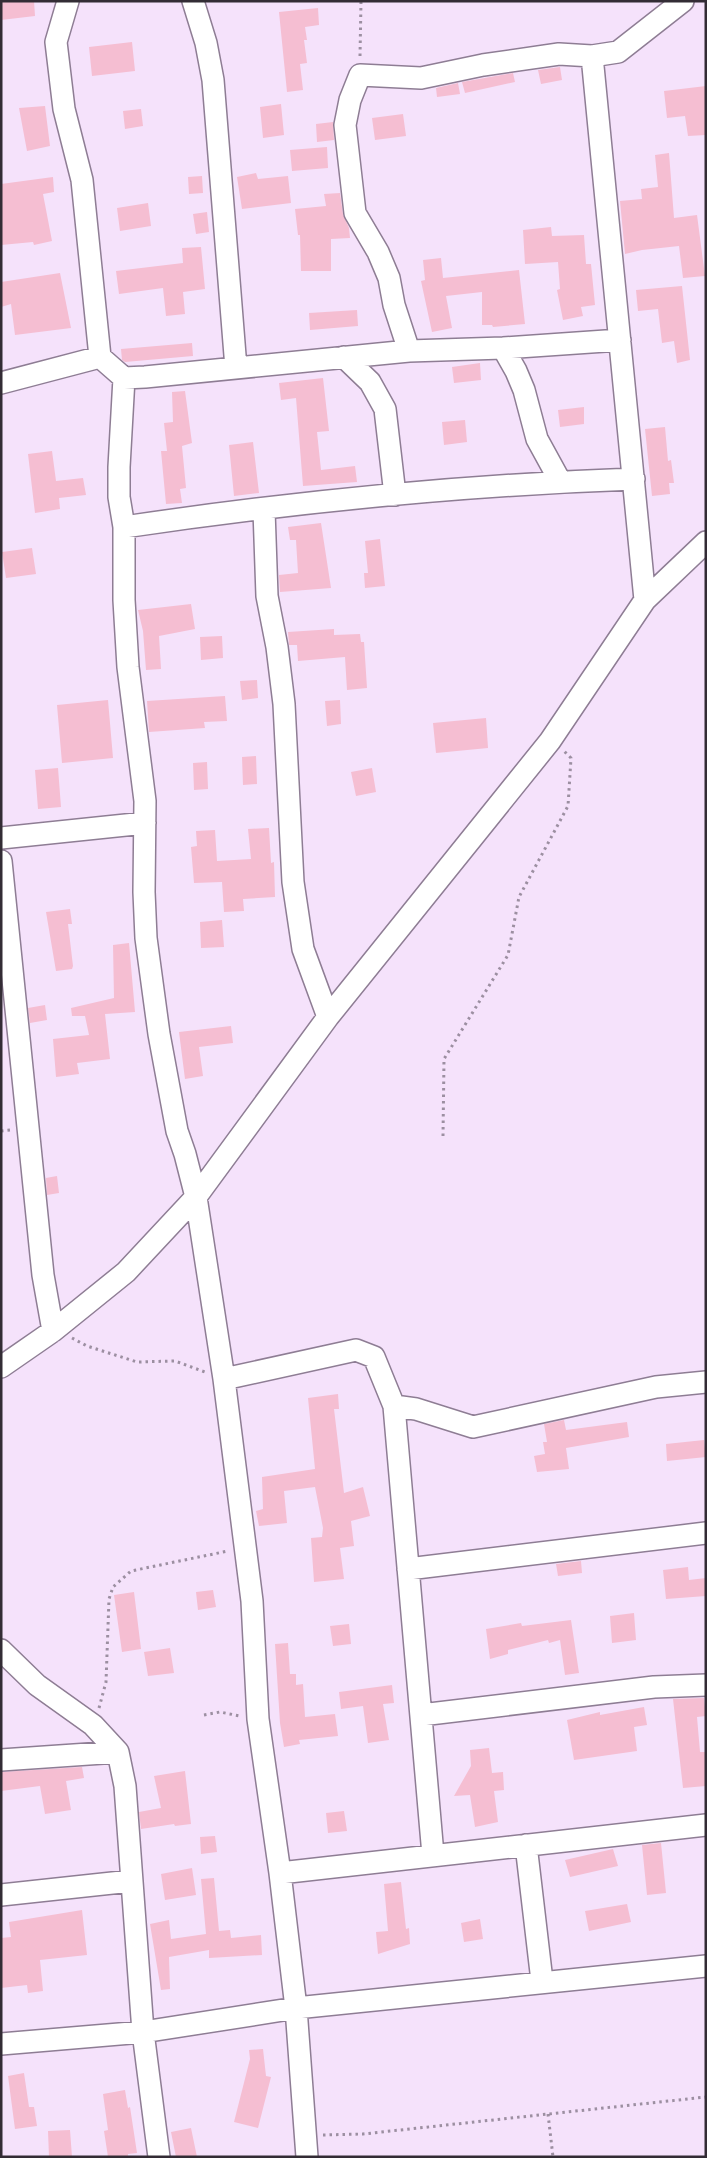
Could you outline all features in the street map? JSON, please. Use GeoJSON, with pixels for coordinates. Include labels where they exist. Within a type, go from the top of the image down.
{"type":"FeatureCollection","features":[{"type":"Feature","properties":{"kind":"street"},"geometry":{"type":"LineString","coordinates":[[68,1],[56,42],[64,108],[82,180],[100,357],[124,378],[409,351],[503,348],[620,340]]}},
{"type":"Feature","properties":{"kind":"street"},"geometry":{"type":"LineString","coordinates":[[193,1],[206,43],[213,80],[236,368]]}},
{"type":"Feature","properties":{"kind":"street"},"geometry":{"type":"LineString","coordinates":[[409,351],[394,305],[389,278],[378,252],[355,213],[345,125],[350,100],[360,75],[421,78],[483,65],[559,54],[592,56],[618,52],[683,1]]}},
{"type":"Feature","properties":{"kind":"street"},"geometry":{"type":"LineString","coordinates":[[592,56],[645,600]]}},
{"type":"Feature","properties":{"kind":"street"},"geometry":{"type":"LineString","coordinates":[[503,348],[524,390],[537,439],[560,481]]}},
{"type":"Feature","properties":{"kind":"street"},"geometry":{"type":"LineString","coordinates":[[1,383],[100,357]]}},
{"type":"Feature","properties":{"kind":"street"},"geometry":{"type":"LineString","coordinates":[[344,357],[370,382],[385,409],[395,495]]}},
{"type":"Feature","properties":{"kind":"street"},"geometry":{"type":"LineString","coordinates":[[124,378],[119,467],[124,527],[124,600],[128,667],[143,784],[146,938],[152,989],[177,1131],[196,1197],[224,1379],[252,1601],[258,1719],[280,1873],[296,2008],[307,2146]]}},
{"type":"Feature","properties":{"kind":"street"},"geometry":{"type":"LineString","coordinates":[[124,527],[211,514],[395,495],[560,481],[634,479]]}},
{"type":"Feature","properties":{"kind":"street"},"geometry":{"type":"LineString","coordinates":[[264,510],[267,596],[277,647],[284,704],[293,882],[303,950],[328,1017]]}},
{"type":"Feature","properties":{"kind":"street"},"geometry":{"type":"LineString","coordinates":[[1,1367],[53,1331],[126,1272],[196,1197],[328,1017],[550,741],[645,600],[706,542]]}},
{"type":"Feature","properties":{"kind":"street"},"geometry":{"type":"LineString","coordinates":[[1,838],[145,823]]}},
{"type":"Feature","properties":{"kind":"street"},"geometry":{"type":"LineString","coordinates":[[1,861],[7,975],[43,1275],[53,1331]]}},
{"type":"Feature","properties":{"kind":"street"},"geometry":{"type":"LineString","coordinates":[[224,1379],[356,1350],[374,1358],[394,1406],[433,1855]]}},
{"type":"Feature","properties":{"kind":"street"},"geometry":{"type":"LineString","coordinates":[[394,1406],[416,1409],[474,1427],[656,1387],[706,1382]]}},
{"type":"Feature","properties":{"kind":"street"},"geometry":{"type":"LineString","coordinates":[[408,1569],[706,1533]]}},
{"type":"Feature","properties":{"kind":"street"},"geometry":{"type":"LineString","coordinates":[[1,1650],[37,1685],[93,1725],[118,1752],[124,1786],[143,2032],[158,2157]]}},
{"type":"Feature","properties":{"kind":"street"},"geometry":{"type":"LineString","coordinates":[[421,1715],[654,1686],[706,1685]]}},
{"type":"Feature","properties":{"kind":"street"},"geometry":{"type":"LineString","coordinates":[[1,1760],[118,1752]]}},
{"type":"Feature","properties":{"kind":"street"},"geometry":{"type":"LineString","coordinates":[[280,1873],[706,1825]]}},
{"type":"Feature","properties":{"kind":"street"},"geometry":{"type":"LineString","coordinates":[[526,1845],[542,1981]]}},
{"type":"Feature","properties":{"kind":"street"},"geometry":{"type":"LineString","coordinates":[[1,1896],[131,1881]]}},
{"type":"Feature","properties":{"kind":"street"},"geometry":{"type":"LineString","coordinates":[[1,2044],[143,2032],[296,2008],[542,1981],[706,1966]]}},
{"type":"Feature","properties":{"kind":"path"},"geometry":{"type":"LineString","coordinates":[[360,75],[361,1]]}},
{"type":"Feature","properties":{"kind":"path"},"geometry":{"type":"LineString","coordinates":[[443,1136],[444,1058],[508,955],[519,897],[568,806],[572,758],[550,741]]}},
{"type":"Feature","properties":{"kind":"path"},"geometry":{"type":"LineString","coordinates":[[53,1331],[69,1336],[87,1346],[137,1362],[176,1361],[224,1379]]}},
{"type":"Feature","properties":{"kind":"path"},"geometry":{"type":"LineString","coordinates":[[93,1725],[106,1682],[109,1599],[113,1587],[131,1571],[245,1548]]}},
{"type":"Feature","properties":{"kind":"path"},"geometry":{"type":"LineString","coordinates":[[204,1715],[220,1712],[258,1719]]}},
{"type":"Feature","properties":{"kind":"path"},"geometry":{"type":"LineString","coordinates":[[307,2146],[363,2134],[706,2097]]}},
{"type":"Feature","properties":{"kind":"path"},"geometry":{"type":"LineString","coordinates":[[548,2114],[553,2157]]}},
{"type":"Feature","properties":{"kind":"building"},"geometry":{"type":"Polygon","coordinates":[[[1,1],[34,1],[35,16],[1,20],[1,1]]]}},
{"type":"Feature","properties":{"kind":"building"},"geometry":{"type":"Polygon","coordinates":[[[318,8],[319,25],[305,27],[307,40],[304,40],[307,63],[300,64],[303,90],[287,92],[279,12],[318,8]]]}},
{"type":"Feature","properties":{"kind":"building"},"geometry":{"type":"Polygon","coordinates":[[[132,42],[135,71],[92,76],[89,47],[132,42]]]}},
{"type":"Feature","properties":{"kind":"building"},"geometry":{"type":"Polygon","coordinates":[[[560,67],[562,80],[541,84],[538,70],[560,67]]]}},
{"type":"Feature","properties":{"kind":"building"},"geometry":{"type":"Polygon","coordinates":[[[513,73],[515,82],[465,93],[462,82],[513,73]]]}},
{"type":"Feature","properties":{"kind":"building"},"geometry":{"type":"Polygon","coordinates":[[[458,83],[460,94],[437,97],[436,88],[458,83]]]}},
{"type":"Feature","properties":{"kind":"building"},"geometry":{"type":"Polygon","coordinates":[[[706,86],[706,135],[688,136],[685,116],[667,118],[664,91],[706,86]]]}},
{"type":"Feature","properties":{"kind":"building"},"geometry":{"type":"Polygon","coordinates":[[[281,104],[284,135],[263,138],[260,107],[281,104]]]}},
{"type":"Feature","properties":{"kind":"building"},"geometry":{"type":"Polygon","coordinates":[[[45,106],[50,146],[27,151],[19,108],[45,106]]]}},
{"type":"Feature","properties":{"kind":"building"},"geometry":{"type":"Polygon","coordinates":[[[141,109],[143,126],[125,129],[123,111],[141,109]]]}},
{"type":"Feature","properties":{"kind":"building"},"geometry":{"type":"Polygon","coordinates":[[[403,114],[406,136],[375,140],[372,118],[403,114]]]}},
{"type":"Feature","properties":{"kind":"building"},"geometry":{"type":"Polygon","coordinates":[[[333,122],[334,140],[317,142],[316,124],[333,122]]]}},
{"type":"Feature","properties":{"kind":"building"},"geometry":{"type":"Polygon","coordinates":[[[327,147],[328,168],[292,171],[290,150],[327,147]]]}},
{"type":"Feature","properties":{"kind":"building"},"geometry":{"type":"Polygon","coordinates":[[[669,153],[674,218],[697,215],[705,276],[683,278],[679,246],[625,254],[620,201],[642,199],[641,189],[658,187],[655,155],[669,153]]]}},
{"type":"Feature","properties":{"kind":"building"},"geometry":{"type":"Polygon","coordinates":[[[256,173],[258,179],[288,176],[291,203],[242,209],[237,177],[256,173]]]}},
{"type":"Feature","properties":{"kind":"building"},"geometry":{"type":"Polygon","coordinates":[[[202,176],[203,193],[189,194],[188,177],[202,176]]]}},
{"type":"Feature","properties":{"kind":"building"},"geometry":{"type":"Polygon","coordinates":[[[53,177],[54,192],[43,194],[52,241],[34,245],[33,242],[1,245],[1,184],[53,177]]]}},
{"type":"Feature","properties":{"kind":"building"},"geometry":{"type":"Polygon","coordinates":[[[340,193],[343,214],[349,228],[350,238],[331,239],[331,271],[301,271],[300,235],[298,235],[295,209],[326,206],[324,194],[340,193]]]}},
{"type":"Feature","properties":{"kind":"building"},"geometry":{"type":"Polygon","coordinates":[[[148,203],[151,226],[120,231],[117,208],[148,203]]]}},
{"type":"Feature","properties":{"kind":"building"},"geometry":{"type":"Polygon","coordinates":[[[207,212],[209,232],[196,234],[193,214],[207,212]]]}},
{"type":"Feature","properties":{"kind":"building"},"geometry":{"type":"Polygon","coordinates":[[[551,227],[552,236],[584,235],[586,264],[591,264],[595,305],[581,307],[583,316],[563,320],[557,290],[560,289],[558,262],[525,264],[523,230],[551,227]]]}},
{"type":"Feature","properties":{"kind":"building"},"geometry":{"type":"Polygon","coordinates":[[[201,247],[205,289],[183,292],[185,314],[166,316],[163,288],[119,294],[116,271],[183,263],[182,248],[201,247]]]}},
{"type":"Feature","properties":{"kind":"building"},"geometry":{"type":"Polygon","coordinates":[[[441,258],[443,278],[519,270],[525,324],[493,327],[492,325],[482,325],[482,292],[446,296],[452,328],[432,332],[421,281],[425,280],[423,260],[441,258]]]}},
{"type":"Feature","properties":{"kind":"building"},"geometry":{"type":"Polygon","coordinates":[[[60,273],[71,328],[15,335],[11,304],[1,307],[1,282],[60,273]]]}},
{"type":"Feature","properties":{"kind":"building"},"geometry":{"type":"Polygon","coordinates":[[[682,286],[690,360],[677,363],[674,341],[662,343],[658,309],[638,311],[636,290],[682,286]]]}},
{"type":"Feature","properties":{"kind":"building"},"geometry":{"type":"Polygon","coordinates":[[[357,310],[358,326],[310,330],[309,313],[357,310]]]}},
{"type":"Feature","properties":{"kind":"building"},"geometry":{"type":"Polygon","coordinates":[[[192,343],[193,356],[125,362],[122,360],[121,349],[192,343]]]}},
{"type":"Feature","properties":{"kind":"building"},"geometry":{"type":"Polygon","coordinates":[[[480,363],[481,380],[454,383],[452,367],[480,363]]]}},
{"type":"Feature","properties":{"kind":"building"},"geometry":{"type":"Polygon","coordinates":[[[323,378],[329,431],[317,432],[321,470],[355,466],[357,482],[303,486],[296,398],[281,400],[279,383],[323,378]]]}},
{"type":"Feature","properties":{"kind":"building"},"geometry":{"type":"Polygon","coordinates":[[[185,391],[192,443],[182,446],[186,488],[180,489],[182,503],[166,504],[161,451],[167,451],[164,423],[173,422],[172,392],[185,391]]]}},
{"type":"Feature","properties":{"kind":"building"},"geometry":{"type":"Polygon","coordinates":[[[584,407],[584,424],[560,427],[558,410],[584,407]]]}},
{"type":"Feature","properties":{"kind":"building"},"geometry":{"type":"Polygon","coordinates":[[[465,420],[467,442],[444,445],[442,422],[465,420]]]}},
{"type":"Feature","properties":{"kind":"building"},"geometry":{"type":"Polygon","coordinates":[[[665,427],[668,461],[671,460],[674,483],[669,483],[670,494],[652,496],[645,429],[665,427]]]}},
{"type":"Feature","properties":{"kind":"building"},"geometry":{"type":"Polygon","coordinates":[[[253,442],[259,493],[234,496],[229,445],[253,442]]]}},
{"type":"Feature","properties":{"kind":"building"},"geometry":{"type":"Polygon","coordinates":[[[52,451],[56,481],[83,478],[86,495],[59,498],[60,509],[35,513],[28,454],[52,451]]]}},
{"type":"Feature","properties":{"kind":"building"},"geometry":{"type":"Polygon","coordinates":[[[321,523],[331,588],[280,592],[279,575],[298,573],[296,540],[290,540],[288,527],[321,523]]]}},
{"type":"Feature","properties":{"kind":"building"},"geometry":{"type":"Polygon","coordinates":[[[380,539],[385,586],[365,588],[364,573],[368,573],[365,541],[380,539]]]}},
{"type":"Feature","properties":{"kind":"building"},"geometry":{"type":"Polygon","coordinates":[[[32,548],[36,574],[6,578],[2,552],[32,548]]]}},
{"type":"Feature","properties":{"kind":"building"},"geometry":{"type":"Polygon","coordinates":[[[191,604],[195,629],[159,636],[161,669],[146,670],[143,631],[138,610],[191,604]]]}},
{"type":"Feature","properties":{"kind":"building"},"geometry":{"type":"Polygon","coordinates":[[[334,629],[334,635],[360,634],[361,642],[364,642],[367,688],[347,690],[345,657],[298,661],[297,645],[289,645],[288,632],[334,629]]]}},
{"type":"Feature","properties":{"kind":"building"},"geometry":{"type":"Polygon","coordinates":[[[222,636],[223,658],[201,660],[200,637],[222,636]]]}},
{"type":"Feature","properties":{"kind":"building"},"geometry":{"type":"Polygon","coordinates":[[[257,680],[258,698],[242,700],[240,681],[257,680]]]}},
{"type":"Feature","properties":{"kind":"building"},"geometry":{"type":"Polygon","coordinates":[[[225,696],[227,721],[204,722],[205,728],[149,732],[147,701],[225,696]]]}},
{"type":"Feature","properties":{"kind":"building"},"geometry":{"type":"Polygon","coordinates":[[[108,700],[113,758],[62,763],[57,705],[108,700]]]}},
{"type":"Feature","properties":{"kind":"building"},"geometry":{"type":"Polygon","coordinates":[[[340,700],[341,724],[327,726],[325,701],[340,700]]]}},
{"type":"Feature","properties":{"kind":"building"},"geometry":{"type":"Polygon","coordinates":[[[486,718],[488,748],[436,753],[433,723],[486,718]]]}},
{"type":"Feature","properties":{"kind":"building"},"geometry":{"type":"Polygon","coordinates":[[[256,756],[257,784],[243,785],[242,757],[256,756]]]}},
{"type":"Feature","properties":{"kind":"building"},"geometry":{"type":"Polygon","coordinates":[[[207,762],[208,789],[194,790],[193,763],[207,762]]]}},
{"type":"Feature","properties":{"kind":"building"},"geometry":{"type":"Polygon","coordinates":[[[58,768],[61,807],[38,809],[35,770],[58,768]]]}},
{"type":"Feature","properties":{"kind":"building"},"geometry":{"type":"Polygon","coordinates":[[[372,768],[376,792],[356,796],[351,772],[372,768]]]}},
{"type":"Feature","properties":{"kind":"building"},"geometry":{"type":"Polygon","coordinates":[[[269,828],[271,863],[274,862],[275,897],[243,899],[244,911],[224,912],[222,882],[194,883],[191,847],[197,846],[196,831],[215,830],[217,861],[251,859],[248,829],[269,828]]]}},
{"type":"Feature","properties":{"kind":"building"},"geometry":{"type":"Polygon","coordinates":[[[70,909],[72,924],[68,924],[73,966],[72,969],[56,971],[46,912],[70,909]]]}},
{"type":"Feature","properties":{"kind":"building"},"geometry":{"type":"Polygon","coordinates":[[[222,920],[224,947],[201,948],[200,922],[222,920]]]}},
{"type":"Feature","properties":{"kind":"building"},"geometry":{"type":"Polygon","coordinates":[[[129,943],[135,1012],[105,1014],[110,1059],[77,1063],[79,1074],[56,1077],[53,1039],[89,1035],[85,1016],[72,1016],[71,1008],[114,998],[113,945],[129,943]]]}},
{"type":"Feature","properties":{"kind":"building"},"geometry":{"type":"Polygon","coordinates":[[[45,1005],[47,1020],[30,1023],[28,1008],[45,1005]]]}},
{"type":"Feature","properties":{"kind":"building"},"geometry":{"type":"Polygon","coordinates":[[[231,1026],[233,1043],[199,1047],[203,1076],[185,1079],[179,1032],[231,1026]]]}},
{"type":"Feature","properties":{"kind":"building"},"geometry":{"type":"Polygon","coordinates":[[[57,1176],[59,1193],[47,1195],[46,1178],[57,1176]]]}},
{"type":"Feature","properties":{"kind":"building"},"geometry":{"type":"Polygon","coordinates":[[[338,1394],[339,1409],[334,1409],[344,1493],[363,1487],[370,1516],[351,1521],[354,1546],[340,1548],[344,1579],[314,1582],[311,1538],[322,1537],[323,1528],[315,1487],[284,1491],[287,1523],[259,1526],[256,1511],[263,1509],[262,1477],[315,1469],[308,1398],[338,1394]]]}},
{"type":"Feature","properties":{"kind":"building"},"geometry":{"type":"Polygon","coordinates":[[[564,1420],[566,1430],[627,1422],[629,1437],[566,1448],[569,1469],[537,1472],[534,1456],[545,1454],[543,1442],[547,1442],[544,1424],[564,1420]]]}},
{"type":"Feature","properties":{"kind":"building"},"geometry":{"type":"Polygon","coordinates":[[[704,1440],[706,1457],[667,1461],[666,1444],[704,1440]]]}},
{"type":"Feature","properties":{"kind":"building"},"geometry":{"type":"Polygon","coordinates":[[[581,1561],[582,1573],[558,1576],[556,1564],[581,1561]]]}},
{"type":"Feature","properties":{"kind":"building"},"geometry":{"type":"Polygon","coordinates":[[[688,1567],[689,1580],[706,1578],[706,1596],[666,1599],[663,1570],[688,1567]]]}},
{"type":"Feature","properties":{"kind":"building"},"geometry":{"type":"Polygon","coordinates":[[[213,1590],[216,1607],[198,1610],[196,1592],[213,1590]]]}},
{"type":"Feature","properties":{"kind":"building"},"geometry":{"type":"Polygon","coordinates":[[[134,1592],[141,1649],[122,1652],[114,1595],[134,1592]]]}},
{"type":"Feature","properties":{"kind":"building"},"geometry":{"type":"Polygon","coordinates":[[[634,1613],[636,1640],[612,1643],[610,1616],[634,1613]]]}},
{"type":"Feature","properties":{"kind":"building"},"geometry":{"type":"Polygon","coordinates":[[[571,1620],[579,1673],[565,1675],[560,1640],[549,1643],[548,1640],[508,1650],[508,1654],[490,1659],[486,1629],[521,1623],[522,1626],[571,1620]]]}},
{"type":"Feature","properties":{"kind":"building"},"geometry":{"type":"Polygon","coordinates":[[[349,1624],[351,1644],[333,1646],[330,1626],[349,1624]]]}},
{"type":"Feature","properties":{"kind":"building"},"geometry":{"type":"Polygon","coordinates":[[[288,1643],[290,1674],[296,1674],[296,1685],[303,1684],[305,1717],[335,1714],[338,1736],[299,1740],[300,1744],[284,1747],[280,1723],[275,1644],[288,1643]]]}},
{"type":"Feature","properties":{"kind":"building"},"geometry":{"type":"Polygon","coordinates":[[[170,1648],[174,1673],[148,1676],[144,1652],[170,1648]]]}},
{"type":"Feature","properties":{"kind":"building"},"geometry":{"type":"Polygon","coordinates":[[[392,1685],[394,1703],[383,1704],[389,1740],[368,1743],[363,1706],[341,1709],[339,1692],[392,1685]]]}},
{"type":"Feature","properties":{"kind":"building"},"geometry":{"type":"Polygon","coordinates":[[[704,1698],[706,1716],[697,1717],[700,1752],[706,1752],[706,1786],[683,1788],[673,1699],[704,1698]]]}},
{"type":"Feature","properties":{"kind":"building"},"geometry":{"type":"Polygon","coordinates":[[[644,1707],[647,1725],[634,1727],[637,1751],[574,1760],[567,1720],[600,1712],[600,1715],[644,1707]]]}},
{"type":"Feature","properties":{"kind":"building"},"geometry":{"type":"Polygon","coordinates":[[[489,1748],[492,1773],[503,1772],[504,1790],[494,1791],[498,1822],[475,1827],[470,1795],[454,1796],[471,1766],[470,1750],[489,1748]]]}},
{"type":"Feature","properties":{"kind":"building"},"geometry":{"type":"Polygon","coordinates":[[[82,1767],[84,1778],[66,1781],[71,1810],[45,1814],[40,1786],[1,1791],[1,1772],[82,1767]]]}},
{"type":"Feature","properties":{"kind":"building"},"geometry":{"type":"Polygon","coordinates":[[[185,1771],[191,1824],[175,1826],[174,1824],[141,1829],[139,1812],[161,1808],[154,1776],[185,1771]]]}},
{"type":"Feature","properties":{"kind":"building"},"geometry":{"type":"Polygon","coordinates":[[[344,1811],[347,1831],[328,1833],[326,1813],[344,1811]]]}},
{"type":"Feature","properties":{"kind":"building"},"geometry":{"type":"Polygon","coordinates":[[[215,1836],[217,1852],[201,1854],[200,1837],[215,1836]]]}},
{"type":"Feature","properties":{"kind":"building"},"geometry":{"type":"Polygon","coordinates":[[[661,1843],[666,1893],[647,1895],[642,1845],[661,1843]]]}},
{"type":"Feature","properties":{"kind":"building"},"geometry":{"type":"Polygon","coordinates":[[[613,1849],[618,1866],[570,1877],[565,1860],[613,1849]]]}},
{"type":"Feature","properties":{"kind":"building"},"geometry":{"type":"Polygon","coordinates":[[[192,1868],[196,1895],[165,1900],[161,1874],[192,1868]]]}},
{"type":"Feature","properties":{"kind":"building"},"geometry":{"type":"Polygon","coordinates":[[[214,1878],[219,1931],[230,1930],[231,1938],[261,1935],[262,1955],[209,1958],[209,1950],[169,1957],[170,1989],[161,1990],[150,1924],[169,1920],[171,1939],[206,1934],[201,1879],[214,1878]]]}},
{"type":"Feature","properties":{"kind":"building"},"geometry":{"type":"Polygon","coordinates":[[[401,1882],[406,1929],[409,1928],[410,1944],[378,1954],[376,1932],[388,1931],[384,1884],[401,1882]]]}},
{"type":"Feature","properties":{"kind":"building"},"geometry":{"type":"Polygon","coordinates":[[[627,1904],[631,1922],[589,1931],[585,1911],[627,1904]]]}},
{"type":"Feature","properties":{"kind":"building"},"geometry":{"type":"Polygon","coordinates":[[[82,1910],[87,1955],[40,1960],[43,1991],[28,1993],[27,1985],[1,1988],[1,1938],[11,1937],[9,1922],[82,1910]]]}},
{"type":"Feature","properties":{"kind":"building"},"geometry":{"type":"Polygon","coordinates":[[[480,1919],[483,1939],[464,1942],[461,1923],[480,1919]]]}},
{"type":"Feature","properties":{"kind":"building"},"geometry":{"type":"Polygon","coordinates":[[[263,2049],[266,2076],[271,2077],[258,2128],[234,2122],[250,2059],[249,2050],[263,2049]]]}},
{"type":"Feature","properties":{"kind":"building"},"geometry":{"type":"Polygon","coordinates":[[[24,2073],[29,2107],[34,2107],[37,2126],[15,2129],[8,2076],[24,2073]]]}},
{"type":"Feature","properties":{"kind":"building"},"geometry":{"type":"Polygon","coordinates":[[[125,2090],[128,2108],[130,2107],[137,2153],[128,2154],[128,2157],[108,2157],[104,2131],[108,2130],[103,2094],[125,2090]]]}},
{"type":"Feature","properties":{"kind":"building"},"geometry":{"type":"Polygon","coordinates":[[[191,2128],[197,2157],[176,2157],[171,2132],[191,2128]]]}},
{"type":"Feature","properties":{"kind":"building"},"geometry":{"type":"Polygon","coordinates":[[[70,2130],[72,2157],[49,2157],[48,2131],[70,2130]]]}}]}
